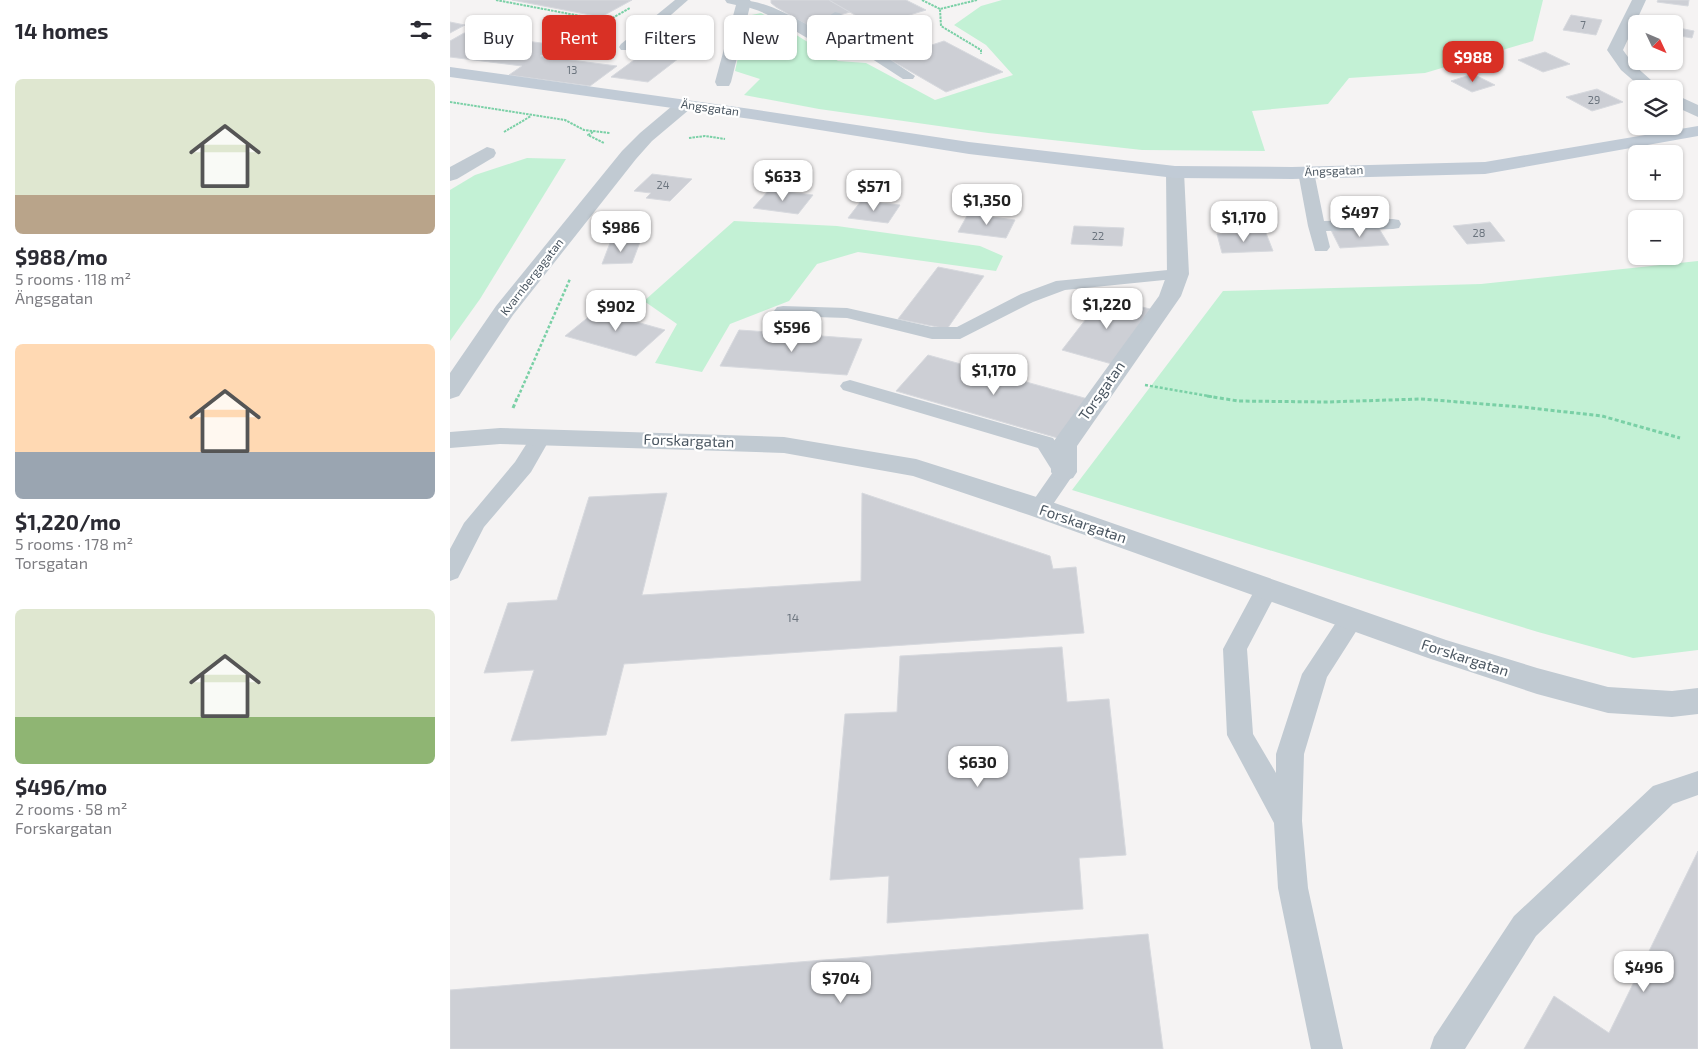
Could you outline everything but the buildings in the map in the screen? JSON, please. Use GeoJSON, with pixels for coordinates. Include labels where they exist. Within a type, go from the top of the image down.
{"type":"FeatureCollection","features":[{"type":"Feature","properties":{"kind":"main road","name":"Ängsgatan"},"geometry":{"type":"LineString","coordinates":[[450,72],[969,148]]}},
{"type":"Feature","properties":{"kind":"main road"},"geometry":{"type":"LineString","coordinates":[[592,109],[620,113]]}},
{"type":"Feature","properties":{"kind":"main road","name":"Ängsgatan"},"geometry":{"type":"LineString","coordinates":[[656,119],[969,148],[1175,172],[1306,172],[1484,168],[1698,131]]}},
{"type":"Feature","properties":{"kind":"street"},"geometry":{"type":"LineString","coordinates":[[1639,0],[1615,50],[1627,67],[1643,80]]}},
{"type":"Feature","properties":{"kind":"street"},"geometry":{"type":"LineString","coordinates":[[723,82],[738,1]]}},
{"type":"Feature","properties":{"kind":"street"},"geometry":{"type":"LineString","coordinates":[[1683,104],[1698,112]]}},
{"type":"Feature","properties":{"kind":"street","name":"Kvarnbergagatan"},"geometry":{"type":"LineString","coordinates":[[450,391],[510,304],[656,119],[684,105]]}},
{"type":"Feature","properties":{"kind":"street"},"geometry":{"type":"LineString","coordinates":[[450,176],[487,153]]}},
{"type":"Feature","properties":{"kind":"street","name":"Torsgatan"},"geometry":{"type":"LineString","coordinates":[[1064,472],[1064,445],[1170,296],[1178,274],[1175,172]]}},
{"type":"Feature","properties":{"kind":"street","name":"Forskargatan"},"geometry":{"type":"LineString","coordinates":[[450,440],[500,436],[784,445],[916,468],[1039,508],[1352,619],[1528,678],[1608,700],[1672,704],[1698,701]]}},
{"type":"Feature","properties":{"kind":"lane"},"geometry":{"type":"LineString","coordinates":[[664,15],[682,0]]}},
{"type":"Feature","properties":{"kind":"lane"},"geometry":{"type":"LineString","coordinates":[[738,1],[766,0]]}},
{"type":"Feature","properties":{"kind":"lane"},"geometry":{"type":"LineString","coordinates":[[738,1],[768,10],[807,31]]}},
{"type":"Feature","properties":{"kind":"lane"},"geometry":{"type":"LineString","coordinates":[[882,60],[908,76]]}},
{"type":"Feature","properties":{"kind":"lane"},"geometry":{"type":"LineString","coordinates":[[1306,172],[1321,247]]}},
{"type":"Feature","properties":{"kind":"lane"},"geometry":{"type":"LineString","coordinates":[[1316,226],[1393,224]]}},
{"type":"Feature","properties":{"kind":"lane"},"geometry":{"type":"LineString","coordinates":[[783,311],[847,312],[932,333],[960,333],[1027,298],[1062,285],[1178,274]]}},
{"type":"Feature","properties":{"kind":"lane"},"geometry":{"type":"LineString","coordinates":[[850,386],[1046,443],[1064,472],[1039,508]]}},
{"type":"Feature","properties":{"kind":"lane"},"geometry":{"type":"LineString","coordinates":[[450,572],[475,523],[523,467],[541,437]]}},
{"type":"Feature","properties":{"kind":"lane"},"geometry":{"type":"LineString","coordinates":[[1267,588],[1235,649],[1240,735],[1288,821]]}},
{"type":"Feature","properties":{"kind":"lane"},"geometry":{"type":"LineString","coordinates":[[1327,1049],[1293,888],[1288,821],[1290,754],[1315,674],[1352,619]]}},
{"type":"Feature","properties":{"kind":"lane"},"geometry":{"type":"LineString","coordinates":[[1446,1049],[1526,926],[1664,795],[1698,783]]}},
{"type":"Feature","properties":{"kind":"path"},"geometry":{"type":"LineString","coordinates":[[496,0],[607,21],[636,4]]}},
{"type":"Feature","properties":{"kind":"path"},"geometry":{"type":"LineString","coordinates":[[922,0],[940,9],[977,0]]}},
{"type":"Feature","properties":{"kind":"path"},"geometry":{"type":"LineString","coordinates":[[940,9],[941,26],[981,50],[981,54]]}},
{"type":"Feature","properties":{"kind":"path"},"geometry":{"type":"LineString","coordinates":[[500,436],[571,277]]}},
{"type":"Feature","properties":{"kind":"path"},"geometry":{"type":"LineString","coordinates":[[1107,384],[1152,385],[1238,401],[1327,402],[1421,399],[1513,406],[1602,416],[1680,438]]}},
{"type":"Feature","properties":{"kind":"green space"},"geometry":{"type":"Polygon","coordinates":[[[1002,0],[1543,0],[1533,41],[1425,73],[1349,78],[1328,104],[1252,111],[1265,151],[1142,150],[988,133],[819,109],[744,95],[760,79],[735,71],[737,60],[797,60],[797,35],[807,42],[807,60],[866,63],[935,100],[1013,75],[986,45],[954,25],[981,6],[1002,0]]]}},
{"type":"Feature","properties":{"kind":"green space"},"geometry":{"type":"Polygon","coordinates":[[[527,158],[566,159],[480,299],[450,341],[450,190],[475,175],[527,158]]]}},
{"type":"Feature","properties":{"kind":"green space"},"geometry":{"type":"Polygon","coordinates":[[[734,221],[837,226],[980,246],[1003,256],[996,271],[858,252],[817,264],[789,301],[730,324],[702,372],[655,363],[677,324],[644,301],[734,221]]]}},
{"type":"Feature","properties":{"kind":"green space"},"geometry":{"type":"Polygon","coordinates":[[[1698,261],[1698,650],[1633,658],[1538,632],[1072,490],[1223,291],[1481,284],[1660,265],[1683,265],[1683,263],[1698,261]]]}}]}
